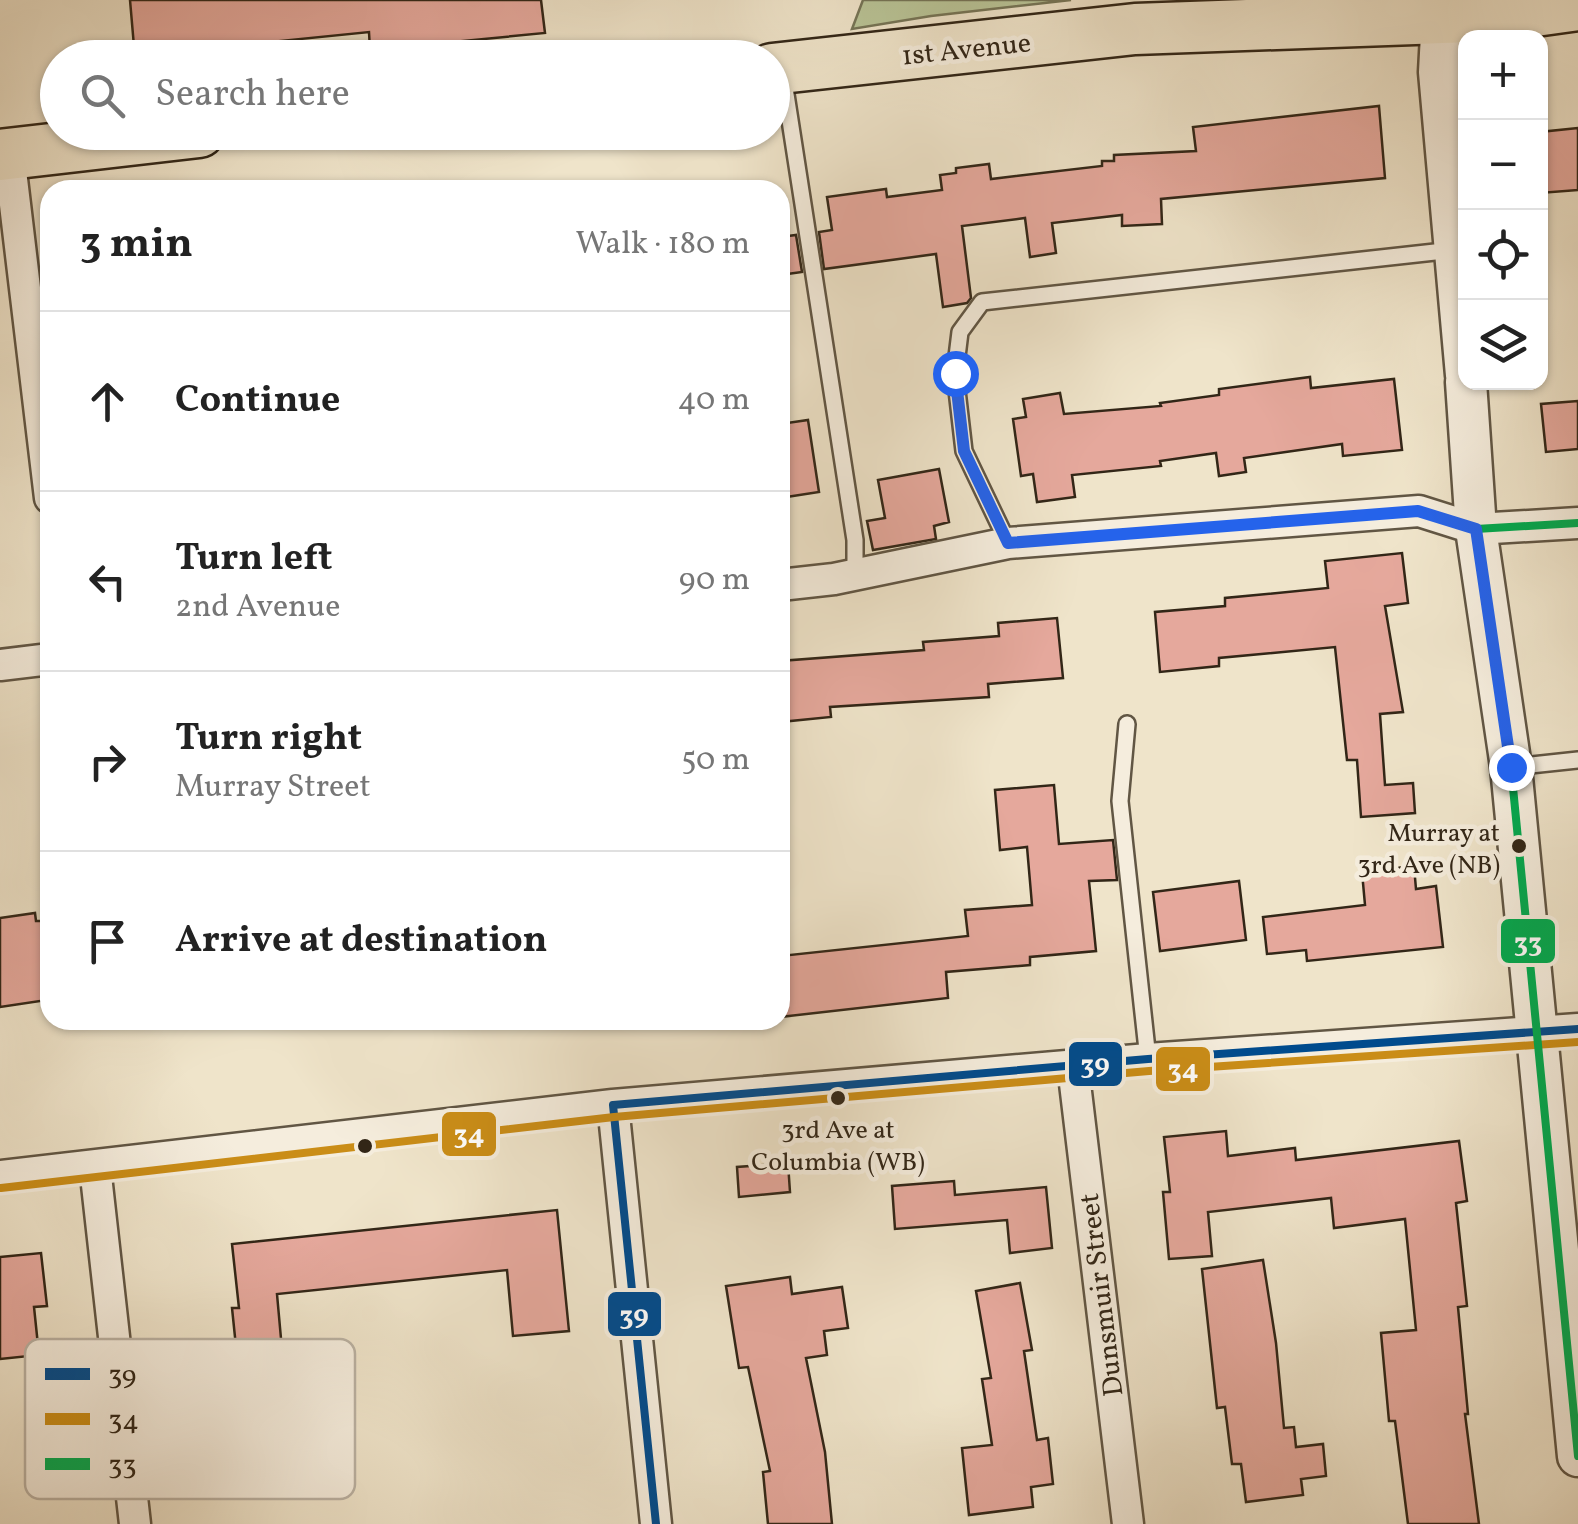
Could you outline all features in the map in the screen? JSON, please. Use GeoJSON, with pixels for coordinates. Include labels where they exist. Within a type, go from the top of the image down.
{"type":"FeatureCollection","features":[{"type":"Feature","properties":{"kind":"main road"},"geometry":{"type":"LineString","coordinates":[[1135,29],[1208,5],[1242,0]]}},
{"type":"Feature","properties":{"kind":"main road","name":"1st Avenue"},"geometry":{"type":"LineString","coordinates":[[790,67],[1135,29],[1498,16],[1578,5]]}},
{"type":"Feature","properties":{"kind":"main road"},"geometry":{"type":"LineString","coordinates":[[4,154],[40,150]]}},
{"type":"Feature","properties":{"kind":"street"},"geometry":{"type":"LineString","coordinates":[[1442,16],[1439,72],[1460,300]]}},
{"type":"Feature","properties":{"kind":"street"},"geometry":{"type":"LineString","coordinates":[[4,154],[40,423]]}},
{"type":"Feature","properties":{"kind":"street"},"geometry":{"type":"LineString","coordinates":[[1467,390],[1476,529],[1511,767],[1535,1033],[1571,1294],[1578,1456]]}},
{"type":"Feature","properties":{"kind":"street"},"geometry":{"type":"LineString","coordinates":[[790,584],[844,577],[1008,543],[1418,511],[1476,529],[1578,523]]}},
{"type":"Feature","properties":{"kind":"street"},"geometry":{"type":"LineString","coordinates":[[0,665],[40,660]]}},
{"type":"Feature","properties":{"kind":"street"},"geometry":{"type":"LineString","coordinates":[[0,1176],[613,1105],[1578,1029]]}},
{"type":"Feature","properties":{"kind":"street","name":"Dunsmuir Street"},"geometry":{"type":"LineString","coordinates":[[1073,1067],[1128,1524]]}},
{"type":"Feature","properties":{"kind":"street"},"geometry":{"type":"LineString","coordinates":[[613,1105],[656,1524]]}},
{"type":"Feature","properties":{"kind":"street"},"geometry":{"type":"LineString","coordinates":[[95,1167],[114,1339]]}},
{"type":"Feature","properties":{"kind":"street"},"geometry":{"type":"LineString","coordinates":[[131,1499],[134,1524]]}},
{"type":"Feature","properties":{"kind":"lane"},"geometry":{"type":"LineString","coordinates":[[790,147],[855,540],[844,577]]}},
{"type":"Feature","properties":{"kind":"lane"},"geometry":{"type":"LineString","coordinates":[[1008,543],[964,451],[955,373],[960,332],[982,302],[1456,249]]}},
{"type":"Feature","properties":{"kind":"lane"},"geometry":{"type":"LineString","coordinates":[[1127,724],[1120,801],[1148,1060]]}},
{"type":"Feature","properties":{"kind":"lane"},"geometry":{"type":"LineString","coordinates":[[1511,767],[1578,760]]}},
{"type":"Feature","properties":{"kind":"green space"},"geometry":{"type":"Polygon","coordinates":[[[863,0],[1071,0],[852,29],[863,0]]]}},
{"type":"Feature","properties":{"kind":"building"},"geometry":{"type":"Polygon","coordinates":[[[130,0],[541,0],[545,33],[473,40],[369,40],[369,32],[290,40],[133,40],[130,0]]]}},
{"type":"Feature","properties":{"kind":"building"},"geometry":{"type":"Polygon","coordinates":[[[1379,106],[1385,178],[1161,199],[1162,224],[1122,226],[1122,215],[1052,223],[1056,253],[1030,257],[1025,218],[962,226],[971,298],[967,303],[943,307],[936,254],[824,269],[819,232],[832,230],[827,197],[886,189],[887,197],[942,190],[940,175],[956,173],[956,168],[989,164],[991,179],[1102,166],[1102,161],[1114,161],[1114,155],[1196,151],[1193,127],[1379,106]]]}},
{"type":"Feature","properties":{"kind":"building"},"geometry":{"type":"Polygon","coordinates":[[[1578,128],[1578,190],[1548,192],[1548,131],[1578,128]]]}},
{"type":"Feature","properties":{"kind":"building"},"geometry":{"type":"Polygon","coordinates":[[[796,235],[802,272],[790,274],[790,236],[796,235]]]}},
{"type":"Feature","properties":{"kind":"building"},"geometry":{"type":"Polygon","coordinates":[[[1310,377],[1311,388],[1394,379],[1402,450],[1343,456],[1342,444],[1244,458],[1246,472],[1219,476],[1216,453],[1160,461],[1161,466],[1072,475],[1075,497],[1037,502],[1033,474],[1021,476],[1013,419],[1026,417],[1023,399],[1060,393],[1064,414],[1161,406],[1160,403],[1219,395],[1219,389],[1310,377]]]}},
{"type":"Feature","properties":{"kind":"building"},"geometry":{"type":"Polygon","coordinates":[[[1578,401],[1578,449],[1546,452],[1541,404],[1578,401]]]}},
{"type":"Feature","properties":{"kind":"building"},"geometry":{"type":"Polygon","coordinates":[[[808,420],[819,492],[790,496],[790,423],[808,420]]]}},
{"type":"Feature","properties":{"kind":"building"},"geometry":{"type":"Polygon","coordinates":[[[939,469],[949,522],[934,526],[936,539],[873,550],[867,521],[885,518],[878,480],[939,469]]]}},
{"type":"Feature","properties":{"kind":"building"},"geometry":{"type":"Polygon","coordinates":[[[1402,553],[1408,603],[1385,606],[1403,712],[1380,714],[1385,785],[1413,783],[1415,813],[1361,817],[1357,760],[1347,760],[1335,647],[1219,658],[1219,666],[1160,672],[1155,612],[1225,606],[1225,598],[1328,588],[1325,561],[1402,553]]]}},
{"type":"Feature","properties":{"kind":"building"},"geometry":{"type":"Polygon","coordinates":[[[1057,618],[1063,678],[988,684],[989,697],[830,707],[831,717],[790,721],[790,660],[924,650],[923,642],[999,636],[998,623],[1057,618]]]}},
{"type":"Feature","properties":{"kind":"building"},"geometry":{"type":"Polygon","coordinates":[[[1054,785],[1059,844],[1113,840],[1117,880],[1089,881],[1096,951],[1030,957],[1030,965],[946,972],[948,998],[790,1016],[790,955],[968,936],[965,910],[1032,905],[1027,847],[1000,850],[995,790],[1054,785]]]}},
{"type":"Feature","properties":{"kind":"building"},"geometry":{"type":"Polygon","coordinates":[[[1414,866],[1416,889],[1436,886],[1443,947],[1307,961],[1306,950],[1267,954],[1263,917],[1365,905],[1362,872],[1414,866]]]}},
{"type":"Feature","properties":{"kind":"building"},"geometry":{"type":"Polygon","coordinates":[[[1239,881],[1246,940],[1160,951],[1153,892],[1239,881]]]}},
{"type":"Feature","properties":{"kind":"building"},"geometry":{"type":"Polygon","coordinates":[[[35,913],[36,921],[40,921],[40,1001],[0,1007],[0,918],[35,913]]]}},
{"type":"Feature","properties":{"kind":"building"},"geometry":{"type":"Polygon","coordinates":[[[1226,1131],[1228,1156],[1295,1148],[1296,1160],[1459,1141],[1467,1201],[1456,1203],[1467,1306],[1458,1307],[1465,1414],[1479,1524],[1408,1524],[1395,1421],[1389,1421],[1381,1333],[1416,1330],[1405,1219],[1334,1228],[1331,1198],[1208,1212],[1212,1256],[1169,1259],[1163,1192],[1170,1192],[1164,1137],[1226,1131]]]}},
{"type":"Feature","properties":{"kind":"building"},"geometry":{"type":"Polygon","coordinates":[[[788,1163],[790,1192],[739,1197],[737,1167],[788,1163]]]}},
{"type":"Feature","properties":{"kind":"building"},"geometry":{"type":"Polygon","coordinates":[[[954,1181],[955,1195],[1046,1187],[1052,1248],[1010,1253],[1007,1220],[895,1229],[892,1186],[954,1181]]]}},
{"type":"Feature","properties":{"kind":"building"},"geometry":{"type":"Polygon","coordinates":[[[557,1210],[569,1331],[513,1336],[507,1270],[277,1294],[281,1339],[235,1339],[232,1308],[239,1308],[232,1244],[557,1210]]]}},
{"type":"Feature","properties":{"kind":"building"},"geometry":{"type":"Polygon","coordinates":[[[41,1253],[47,1306],[34,1307],[37,1339],[25,1339],[25,1356],[0,1359],[0,1257],[41,1253]]]}},
{"type":"Feature","properties":{"kind":"building"},"geometry":{"type":"Polygon","coordinates":[[[1263,1260],[1284,1428],[1294,1427],[1296,1447],[1323,1444],[1326,1476],[1301,1479],[1303,1495],[1246,1502],[1241,1464],[1232,1464],[1225,1407],[1217,1408],[1202,1269],[1263,1260]]]}},
{"type":"Feature","properties":{"kind":"building"},"geometry":{"type":"Polygon","coordinates":[[[790,1277],[792,1294],[842,1287],[848,1328],[824,1331],[827,1355],[806,1358],[825,1452],[832,1524],[768,1524],[763,1472],[770,1471],[748,1367],[739,1368],[726,1286],[790,1277]]]}},
{"type":"Feature","properties":{"kind":"building"},"geometry":{"type":"Polygon","coordinates":[[[1020,1283],[1032,1350],[1024,1351],[1037,1440],[1048,1438],[1053,1484],[1031,1487],[1033,1507],[969,1515],[962,1448],[992,1445],[982,1379],[991,1378],[976,1291],[1020,1283]]]}},
{"type":"Feature","properties":{"kind":"transit line","name":"33"},"geometry":{"type":"LineString","coordinates":[[1578,523],[1476,529],[1511,767],[1578,1456]]}},
{"type":"Feature","properties":{"kind":"transit line","name":"39"},"geometry":{"type":"LineString","coordinates":[[613,1105],[1148,1059],[1578,1029]]}},
{"type":"Feature","properties":{"kind":"transit line","name":"34"},"geometry":{"type":"LineString","coordinates":[[1,1188],[614,1117],[1149,1071],[1578,1042]]}},
{"type":"Feature","properties":{"kind":"transit line","name":"39"},"geometry":{"type":"LineString","coordinates":[[613,1105],[656,1524]]}},
{"type":"Feature","properties":{"kind":"place","name":"Murray at 3rd Ave (NB)"},"geometry":{"type":"Point","coordinates":[1519,846]}},
{"type":"Feature","properties":{"kind":"place","name":"3rd Ave at Columbia (WB)"},"geometry":{"type":"Point","coordinates":[838,1098]}},
{"type":"Feature","properties":{"kind":"route"},"geometry":{"type":"LineString","coordinates":[[955,373],[964,451],[1008,543],[1418,511],[1476,529],[1511,767]]}}]}
